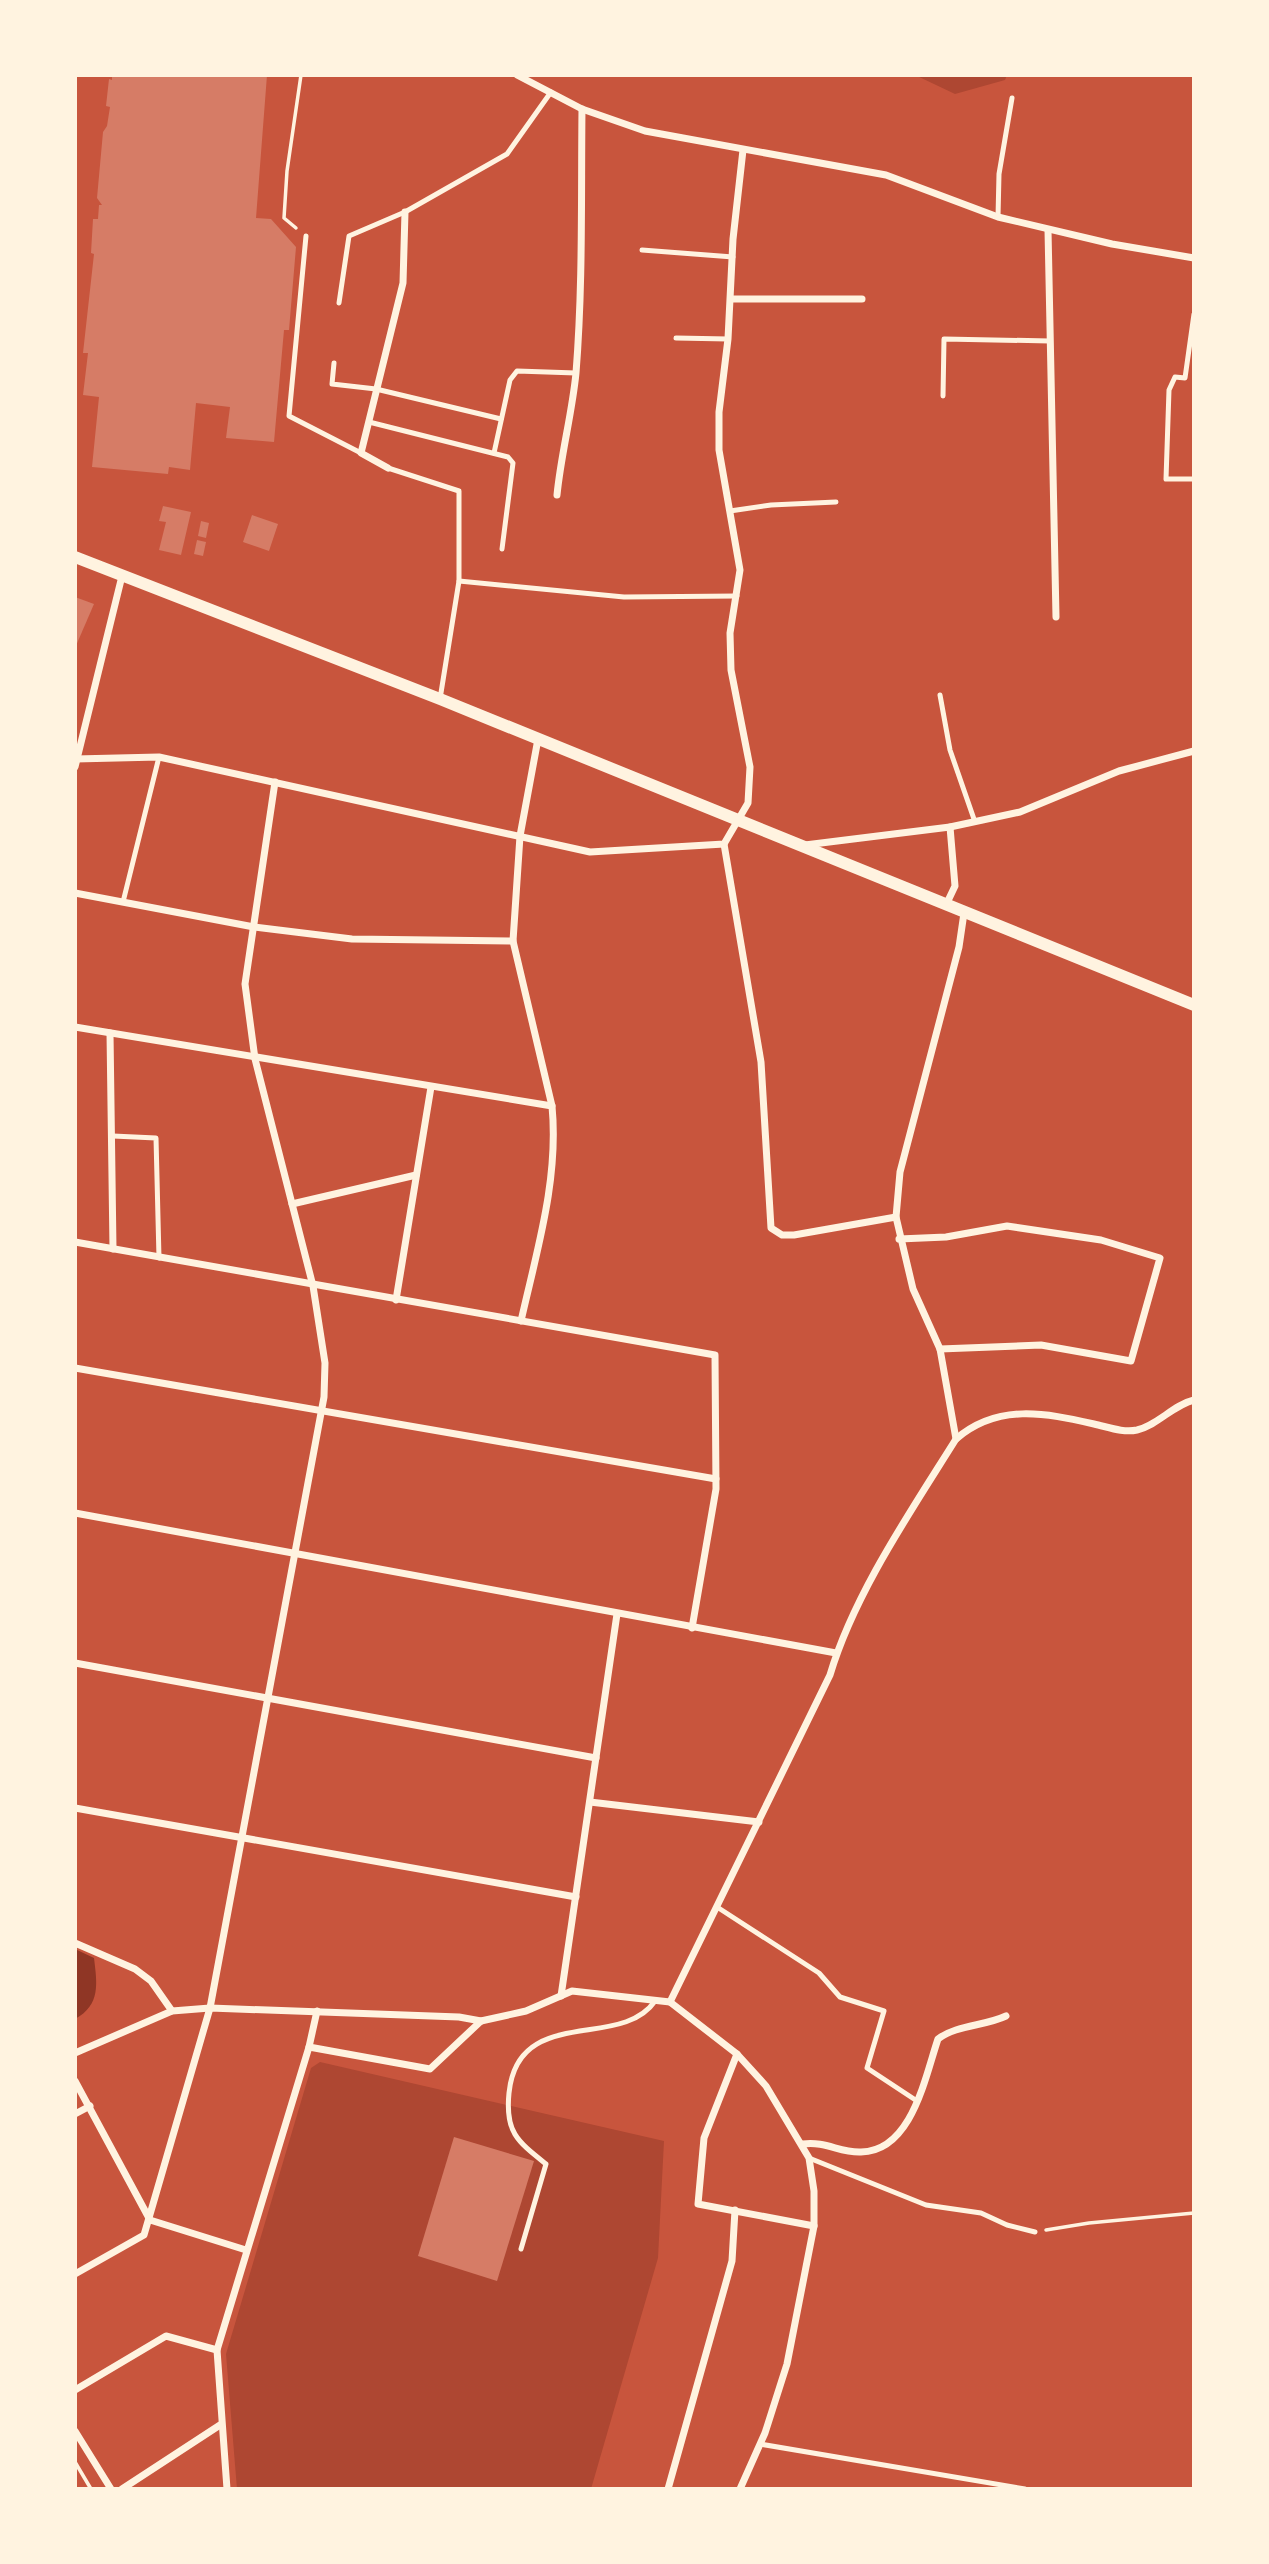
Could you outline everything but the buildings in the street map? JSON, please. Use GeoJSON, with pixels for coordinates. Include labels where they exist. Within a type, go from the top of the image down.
{"type":"FeatureCollection","features":[{"type":"Feature","properties":{"kind":"street"},"geometry":{"type":"LineString","coordinates":[[517,75],[582,109],[645,131],[886,175],[999,217],[1048,230],[1194,258]]}},
{"type":"Feature","properties":{"kind":"street"},"geometry":{"type":"LineString","coordinates":[[557,495],[576,373],[582,213],[582,109]]}},
{"type":"Feature","properties":{"kind":"street"},"geometry":{"type":"LineString","coordinates":[[743,150],[732,299],[719,412],[719,450],[740,570],[730,633],[731,670],[750,767],[748,803],[741,820],[724,844],[761,1062],[771,1228],[782,1235],[794,1235],[896,1217]]}},
{"type":"Feature","properties":{"kind":"street"},"geometry":{"type":"LineString","coordinates":[[388,468],[360,453],[403,283],[405,212]]}},
{"type":"Feature","properties":{"kind":"street"},"geometry":{"type":"LineString","coordinates":[[1048,230],[1056,617]]}},
{"type":"Feature","properties":{"kind":"street"},"geometry":{"type":"LineString","coordinates":[[732,299],[862,299]]}},
{"type":"Feature","properties":{"kind":"street"},"geometry":{"type":"LineString","coordinates":[[75,557],[538,738],[1194,1005]]}},
{"type":"Feature","properties":{"kind":"street"},"geometry":{"type":"LineString","coordinates":[[122,576],[76,762],[159,757],[590,852],[724,844]]}},
{"type":"Feature","properties":{"kind":"street"},"geometry":{"type":"LineString","coordinates":[[521,1321],[552,1176],[552,1106],[513,941],[520,836],[538,738]]}},
{"type":"Feature","properties":{"kind":"street"},"geometry":{"type":"LineString","coordinates":[[801,845],[950,827],[1020,812],[1119,771],[1194,751]]}},
{"type":"Feature","properties":{"kind":"street"},"geometry":{"type":"LineString","coordinates":[[75,2274],[145,2235],[211,2008],[322,1409],[325,1363],[313,1286],[255,1059],[245,984],[275,782]]}},
{"type":"Feature","properties":{"kind":"street"},"geometry":{"type":"LineString","coordinates":[[946,905],[955,886],[950,827]]}},
{"type":"Feature","properties":{"kind":"street"},"geometry":{"type":"LineString","coordinates":[[75,893],[254,927],[352,939],[513,941]]}},
{"type":"Feature","properties":{"kind":"street"},"geometry":{"type":"LineString","coordinates":[[956,1439],[940,1349],[913,1289],[899,1239],[896,1217],[900,1172],[959,947],[964,913]]}},
{"type":"Feature","properties":{"kind":"street"},"geometry":{"type":"LineString","coordinates":[[75,1027],[255,1059],[552,1106]]}},
{"type":"Feature","properties":{"kind":"street"},"geometry":{"type":"LineString","coordinates":[[110,1033],[113,1249]]}},
{"type":"Feature","properties":{"kind":"street"},"geometry":{"type":"LineString","coordinates":[[396,1300],[431,1087]]}},
{"type":"Feature","properties":{"kind":"street"},"geometry":{"type":"LineString","coordinates":[[292,1204],[416,1175]]}},
{"type":"Feature","properties":{"kind":"street"},"geometry":{"type":"LineString","coordinates":[[899,1239],[946,1237],[1007,1226],[1101,1240],[1160,1258],[1131,1361],[1041,1345],[940,1349]]}},
{"type":"Feature","properties":{"kind":"street"},"geometry":{"type":"LineString","coordinates":[[75,1242],[715,1355],[716,1479],[692,1628]]}},
{"type":"Feature","properties":{"kind":"street"},"geometry":{"type":"LineString","coordinates":[[75,1368],[716,1479]]}},
{"type":"Feature","properties":{"kind":"street"},"geometry":{"type":"LineString","coordinates":[[670,2002],[830,1675],[836,1653],[864,1596],[956,1439],[979,1423],[1019,1412],[1049,1414],[1123,1430],[1136,1430],[1194,1400]]}},
{"type":"Feature","properties":{"kind":"street"},"geometry":{"type":"LineString","coordinates":[[75,1513],[836,1653]]}},
{"type":"Feature","properties":{"kind":"street"},"geometry":{"type":"LineString","coordinates":[[561,1996],[617,1614]]}},
{"type":"Feature","properties":{"kind":"street"},"geometry":{"type":"LineString","coordinates":[[75,1663],[596,1758]]}},
{"type":"Feature","properties":{"kind":"street"},"geometry":{"type":"LineString","coordinates":[[590,1802],[759,1822]]}},
{"type":"Feature","properties":{"kind":"street"},"geometry":{"type":"LineString","coordinates":[[75,1808],[576,1897]]}},
{"type":"Feature","properties":{"kind":"street"},"geometry":{"type":"LineString","coordinates":[[75,1943],[135,1969],[151,1981],[172,2011]]}},
{"type":"Feature","properties":{"kind":"street"},"geometry":{"type":"LineString","coordinates":[[75,2053],[172,2011],[211,2008],[317,2011],[459,2017],[481,2021],[526,2011],[572,1991],[670,2002],[737,2054],[766,2086],[803,2144],[814,2191],[814,2226],[788,2364],[760,2444],[740,2489]]}},
{"type":"Feature","properties":{"kind":"street"},"geometry":{"type":"LineString","coordinates":[[226,2489],[217,2350],[309,2047],[317,2011]]}},
{"type":"Feature","properties":{"kind":"street"},"geometry":{"type":"LineString","coordinates":[[803,2144],[820,2142],[858,2152],[880,2150],[900,2132],[917,2101],[938,2039],[946,2032],[987,2025],[1006,2016]]}},
{"type":"Feature","properties":{"kind":"street"},"geometry":{"type":"LineString","coordinates":[[309,2047],[430,2069],[481,2021]]}},
{"type":"Feature","properties":{"kind":"street"},"geometry":{"type":"LineString","coordinates":[[737,2054],[704,2138],[698,2204],[814,2226]]}},
{"type":"Feature","properties":{"kind":"street"},"geometry":{"type":"LineString","coordinates":[[75,2081],[150,2220],[246,2250]]}},
{"type":"Feature","properties":{"kind":"street"},"geometry":{"type":"LineString","coordinates":[[75,2115],[90,2106]]}},
{"type":"Feature","properties":{"kind":"street"},"geometry":{"type":"LineString","coordinates":[[668,2489],[732,2261],[735,2210]]}},
{"type":"Feature","properties":{"kind":"street"},"geometry":{"type":"LineString","coordinates":[[75,2390],[166,2336],[217,2350]]}},
{"type":"Feature","properties":{"kind":"street"},"geometry":{"type":"LineString","coordinates":[[121,2489],[220,2425]]}},
{"type":"Feature","properties":{"kind":"street"},"geometry":{"type":"LineString","coordinates":[[75,2431],[111,2489]]}},
{"type":"Feature","properties":{"kind":"lane"},"geometry":{"type":"LineString","coordinates":[[339,303],[349,236],[405,212],[507,154],[551,92]]}},
{"type":"Feature","properties":{"kind":"lane"},"geometry":{"type":"LineString","coordinates":[[999,217],[999,174],[1012,98]]}},
{"type":"Feature","properties":{"kind":"lane"},"geometry":{"type":"LineString","coordinates":[[306,236],[289,416],[360,453]]}},
{"type":"Feature","properties":{"kind":"lane"},"geometry":{"type":"LineString","coordinates":[[642,250],[733,257]]}},
{"type":"Feature","properties":{"kind":"lane"},"geometry":{"type":"LineString","coordinates":[[1185,378],[1194,314]]}},
{"type":"Feature","properties":{"kind":"lane"},"geometry":{"type":"LineString","coordinates":[[676,338],[728,339]]}},
{"type":"Feature","properties":{"kind":"lane"},"geometry":{"type":"LineString","coordinates":[[943,396],[944,339],[1050,341]]}},
{"type":"Feature","properties":{"kind":"lane"},"geometry":{"type":"LineString","coordinates":[[334,363],[332,384],[376,389],[501,419]]}},
{"type":"Feature","properties":{"kind":"lane"},"geometry":{"type":"LineString","coordinates":[[494,453],[510,380],[517,371],[576,373]]}},
{"type":"Feature","properties":{"kind":"lane"},"geometry":{"type":"LineString","coordinates":[[1194,379],[1175,377],[1170,390],[1166,479],[1194,479]]}},
{"type":"Feature","properties":{"kind":"lane"},"geometry":{"type":"LineString","coordinates":[[369,422],[508,457],[513,463],[502,549]]}},
{"type":"Feature","properties":{"kind":"lane"},"geometry":{"type":"LineString","coordinates":[[388,468],[459,491],[459,581],[440,699]]}},
{"type":"Feature","properties":{"kind":"lane"},"geometry":{"type":"LineString","coordinates":[[730,511],[771,505],[836,502]]}},
{"type":"Feature","properties":{"kind":"lane"},"geometry":{"type":"LineString","coordinates":[[459,581],[624,597],[737,596]]}},
{"type":"Feature","properties":{"kind":"lane"},"geometry":{"type":"LineString","coordinates":[[940,695],[950,750],[975,822]]}},
{"type":"Feature","properties":{"kind":"lane"},"geometry":{"type":"LineString","coordinates":[[123,902],[159,757]]}},
{"type":"Feature","properties":{"kind":"lane"},"geometry":{"type":"LineString","coordinates":[[113,1136],[156,1138],[159,1258]]}},
{"type":"Feature","properties":{"kind":"lane"},"geometry":{"type":"LineString","coordinates":[[718,1908],[819,1973],[840,1997],[884,2011],[867,2068],[917,2101]]}},
{"type":"Feature","properties":{"kind":"lane"},"geometry":{"type":"LineString","coordinates":[[521,2249],[546,2164],[513,2135],[507,2118],[514,2068],[533,2044],[648,2013],[656,2001]]}},
{"type":"Feature","properties":{"kind":"lane"},"geometry":{"type":"LineString","coordinates":[[808,2158],[926,2205],[981,2213],[1007,2225],[1035,2232]]}},
{"type":"Feature","properties":{"kind":"lane"},"geometry":{"type":"LineString","coordinates":[[760,2444],[1025,2489]]}},
{"type":"Feature","properties":{"kind":"path"},"geometry":{"type":"LineString","coordinates":[[301,75],[287,170],[284,218],[306,236]]}},
{"type":"Feature","properties":{"kind":"path"},"geometry":{"type":"LineString","coordinates":[[1035,2232],[1089,2223],[1194,2213]]}},
{"type":"Feature","properties":{"kind":"path"},"geometry":{"type":"LineString","coordinates":[[75,2462],[90,2489]]}},
{"type":"Feature","properties":{"kind":"shaded area"},"geometry":{"type":"Polygon","coordinates":[[[915,75],[1007,75],[1005,80],[955,94],[915,75]]]}},
{"type":"Feature","properties":{"kind":"shaded area"},"geometry":{"type":"Polygon","coordinates":[[[75,1949],[94,1958],[96,1985],[89,2007],[75,2019],[75,1949]]]}},
{"type":"Feature","properties":{"kind":"shaded area"},"geometry":{"type":"Polygon","coordinates":[[[320,2062],[664,2141],[658,2258],[591,2489],[237,2489],[226,2354],[311,2068],[320,2062]]]}}]}
